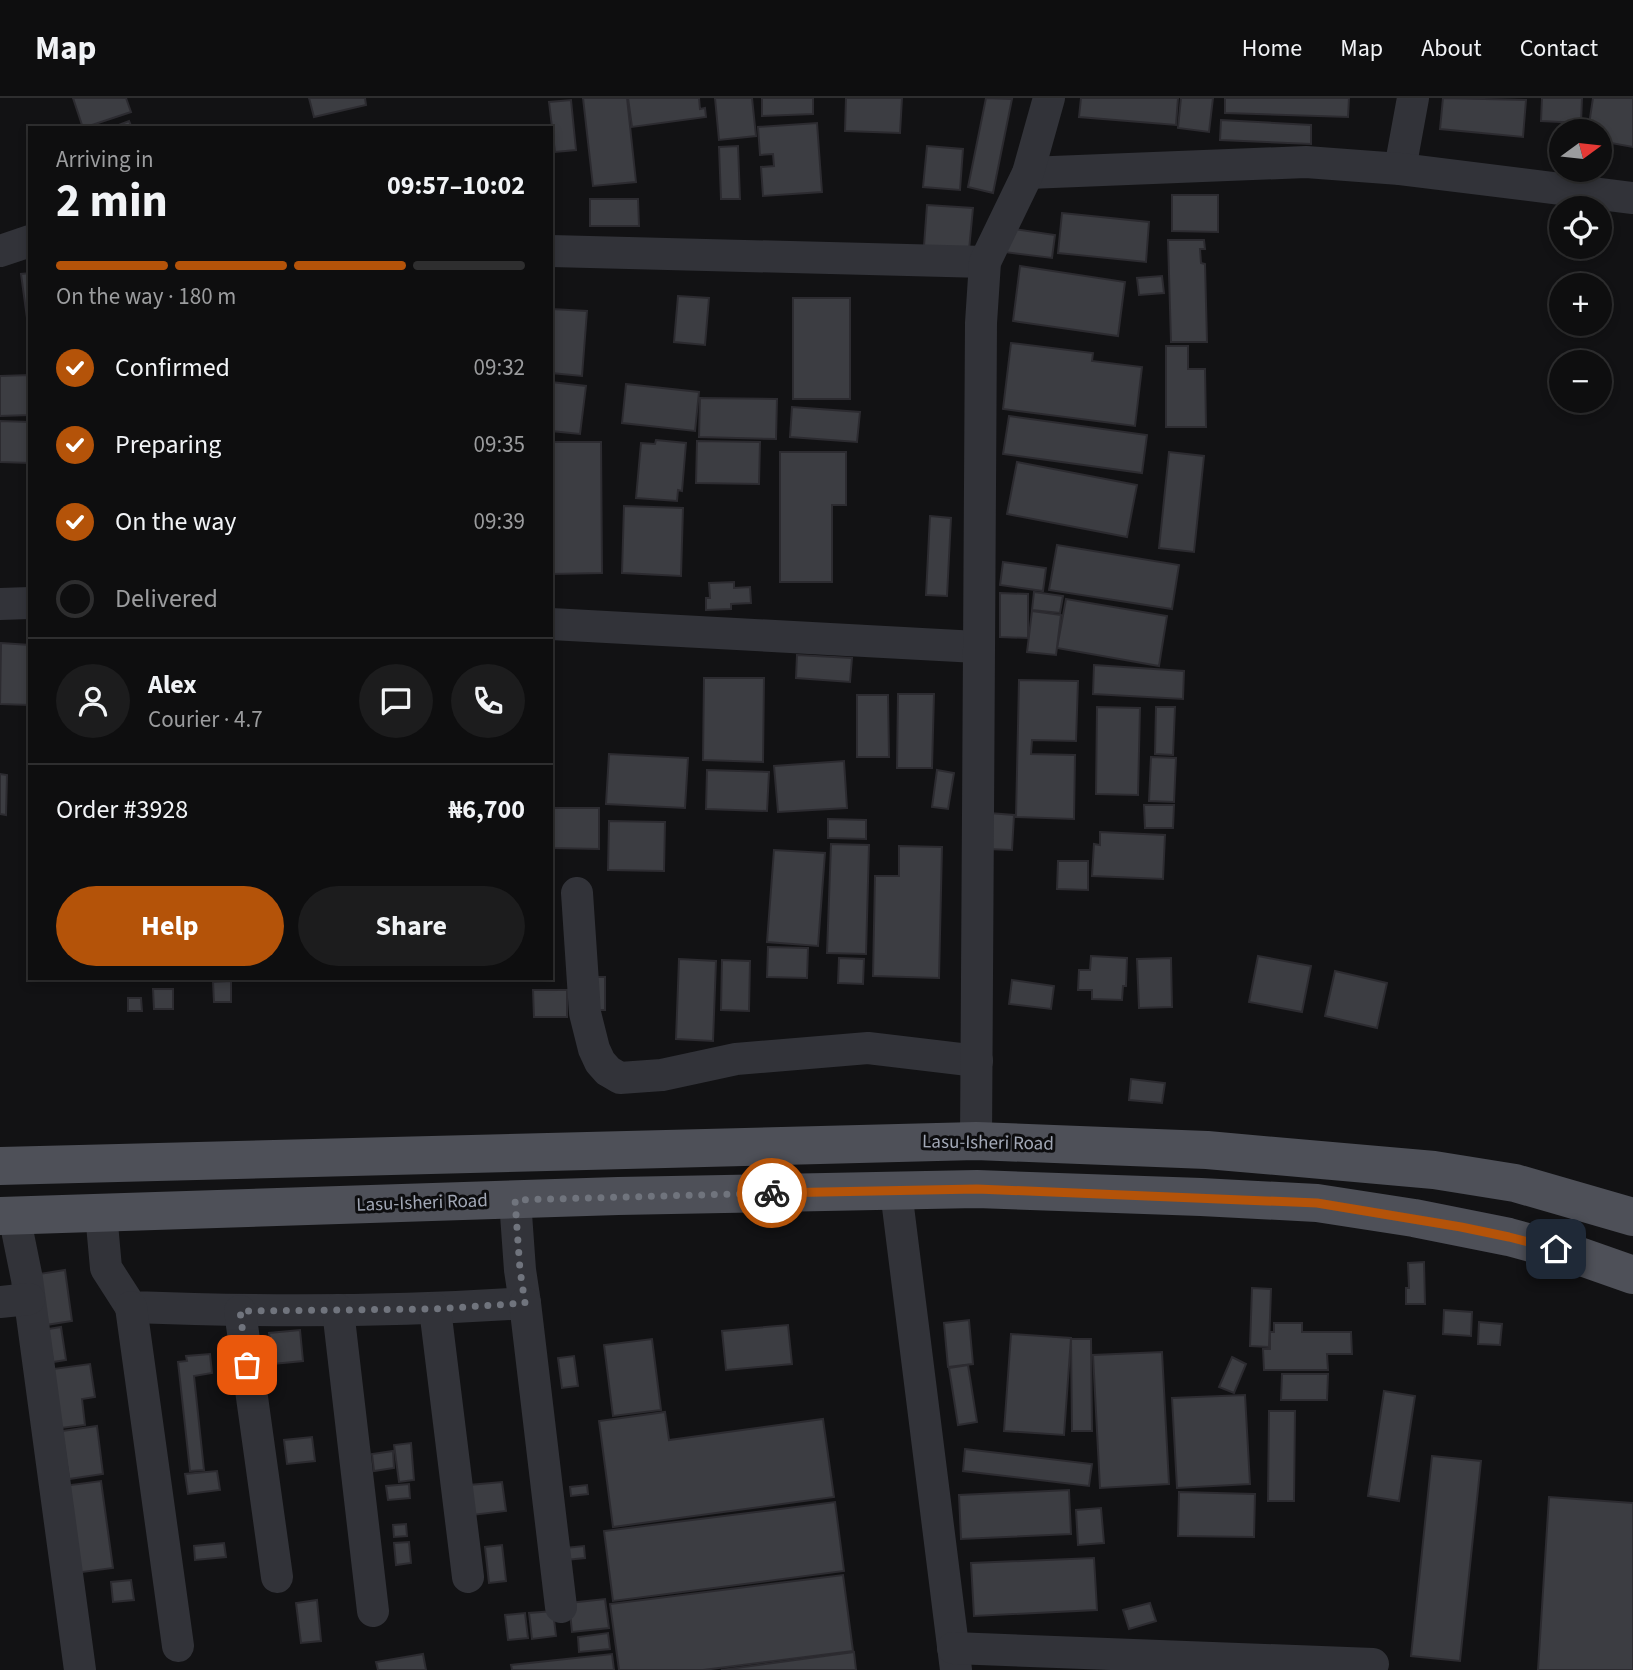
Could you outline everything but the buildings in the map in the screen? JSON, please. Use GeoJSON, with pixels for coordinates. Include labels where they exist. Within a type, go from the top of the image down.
{"type":"FeatureCollection","features":[{"type":"Feature","properties":{"kind":"main road","name":"Lasu-Isheri Road"},"geometry":{"type":"LineString","coordinates":[[0,1166],[976,1141],[1207,1150],[1434,1170],[1515,1183],[1633,1217]]}},
{"type":"Feature","properties":{"kind":"main road","name":"Lasu-Isheri Road"},"geometry":{"type":"LineString","coordinates":[[7,1215],[977,1189],[1317,1203],[1509,1237],[1579,1256],[1633,1275]]}},
{"type":"Feature","properties":{"kind":"street"},"geometry":{"type":"LineString","coordinates":[[976,1141],[977,647],[981,323],[985,262],[1028,173],[1049,98]]}},
{"type":"Feature","properties":{"kind":"street"},"geometry":{"type":"LineString","coordinates":[[1400,169],[1413,98]]}},
{"type":"Feature","properties":{"kind":"street"},"geometry":{"type":"LineString","coordinates":[[1028,173],[1306,162],[1400,169],[1633,198]]}},
{"type":"Feature","properties":{"kind":"street"},"geometry":{"type":"LineString","coordinates":[[0,251],[28,242]]}},
{"type":"Feature","properties":{"kind":"street"},"geometry":{"type":"LineString","coordinates":[[553,251],[985,262]]}},
{"type":"Feature","properties":{"kind":"street"},"geometry":{"type":"LineString","coordinates":[[0,604],[28,603]]}},
{"type":"Feature","properties":{"kind":"street"},"geometry":{"type":"LineString","coordinates":[[553,624],[977,647]]}},
{"type":"Feature","properties":{"kind":"street"},"geometry":{"type":"LineString","coordinates":[[576,893],[585,1013],[600,1062],[620,1078],[662,1075],[736,1059],[868,1048],[977,1061]]}},
{"type":"Feature","properties":{"kind":"street"},"geometry":{"type":"LineString","coordinates":[[896,1191],[954,1659],[1373,1664]]}},
{"type":"Feature","properties":{"kind":"street"},"geometry":{"type":"LineString","coordinates":[[515,1200],[520,1270],[561,1608]]}},
{"type":"Feature","properties":{"kind":"street"},"geometry":{"type":"LineString","coordinates":[[101,1213],[106,1268],[131,1307],[178,1646]]}},
{"type":"Feature","properties":{"kind":"street"},"geometry":{"type":"LineString","coordinates":[[7,1215],[15,1301],[80,1670]]}},
{"type":"Feature","properties":{"kind":"street"},"geometry":{"type":"LineString","coordinates":[[131,1307],[240,1311],[435,1309],[525,1303]]}},
{"type":"Feature","properties":{"kind":"street"},"geometry":{"type":"LineString","coordinates":[[435,1309],[468,1577]]}},
{"type":"Feature","properties":{"kind":"street"},"geometry":{"type":"LineString","coordinates":[[338,1310],[373,1611]]}},
{"type":"Feature","properties":{"kind":"street"},"geometry":{"type":"LineString","coordinates":[[240,1311],[276,1577]]}},
{"type":"Feature","properties":{"kind":"way so far"},"geometry":{"type":"LineString","coordinates":[[247,1365],[240,1311],[435,1309],[525,1303],[515,1200],[772,1193]]}},
{"type":"Feature","properties":{"kind":"route"},"geometry":{"type":"LineString","coordinates":[[772,1193],[977,1189],[1317,1203],[1461,1227],[1556,1249]]}}]}
